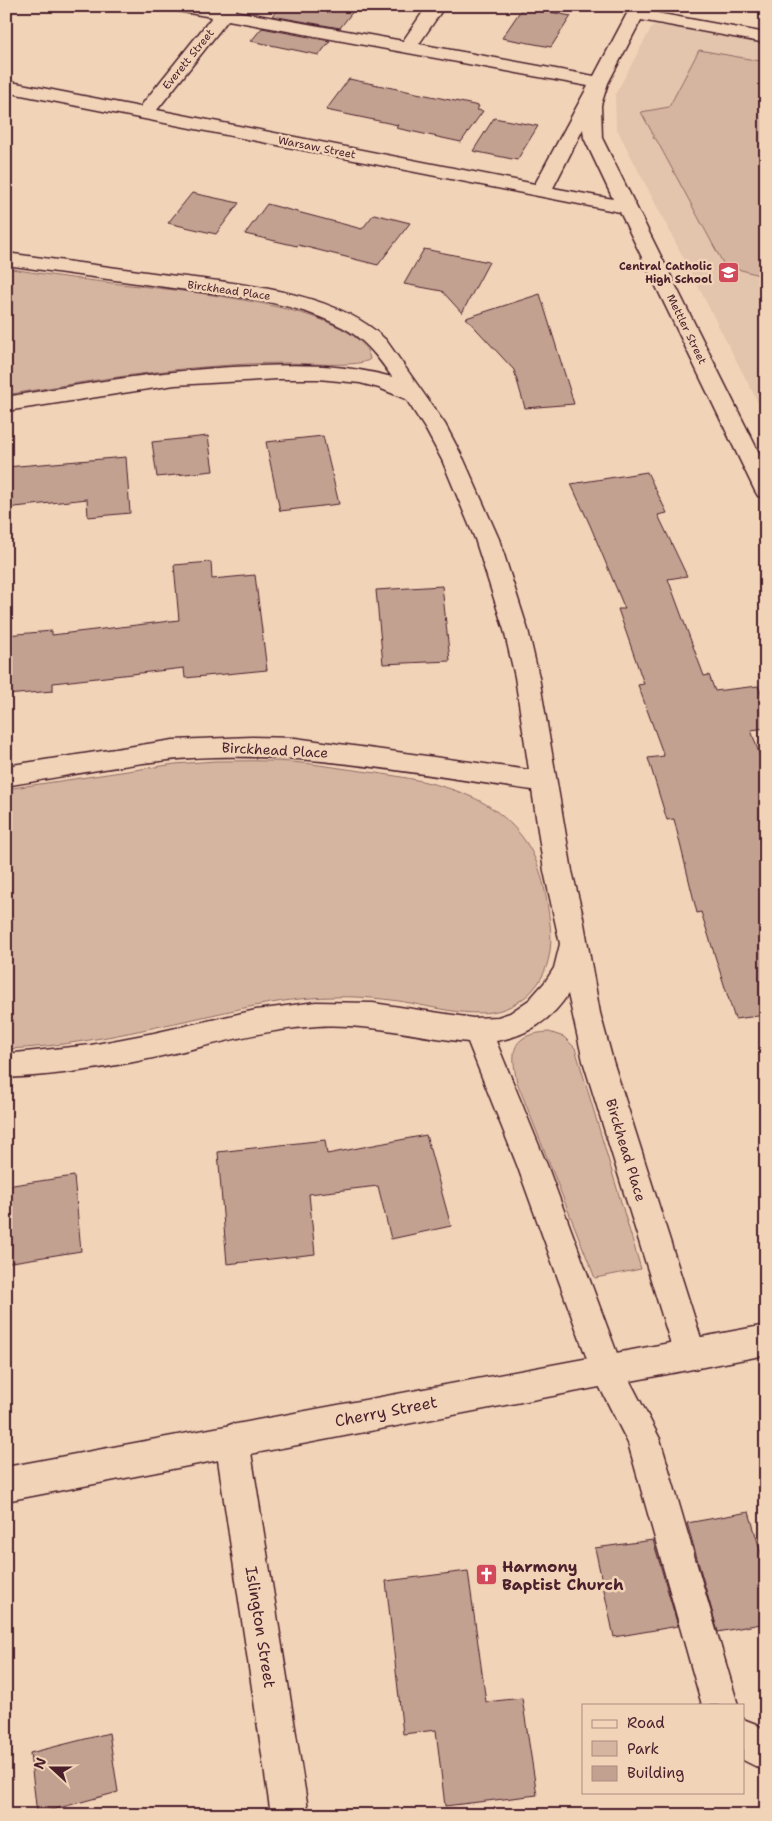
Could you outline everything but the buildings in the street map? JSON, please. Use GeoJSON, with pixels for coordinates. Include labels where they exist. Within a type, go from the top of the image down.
{"type":"FeatureCollection","features":[{"type":"Feature","properties":{"kind":"street"},"geometry":{"type":"LineString","coordinates":[[178,6],[227,10],[408,48],[599,82]]}},
{"type":"Feature","properties":{"kind":"street"},"geometry":{"type":"LineString","coordinates":[[408,48],[436,6]]}},
{"type":"Feature","properties":{"kind":"street","name":"Everett Street"},"geometry":{"type":"LineString","coordinates":[[145,113],[227,10]]}},
{"type":"Feature","properties":{"kind":"street"},"geometry":{"type":"LineString","coordinates":[[638,10],[766,38]]}},
{"type":"Feature","properties":{"kind":"street","name":"Mettler Street"},"geometry":{"type":"LineString","coordinates":[[541,191],[638,10]]}},
{"type":"Feature","properties":{"kind":"street","name":"Mettler Street"},"geometry":{"type":"LineString","coordinates":[[599,82],[592,105],[593,138],[764,484]]}},
{"type":"Feature","properties":{"kind":"street","name":"Warsaw Street"},"geometry":{"type":"LineString","coordinates":[[6,86],[627,208]]}},
{"type":"Feature","properties":{"kind":"street","name":"Birckhead Place"},"geometry":{"type":"LineString","coordinates":[[6,260],[241,291],[302,303],[349,322],[368,334],[379,345],[437,429],[453,460],[487,539],[516,630],[527,677],[558,871],[568,912],[586,1013],[598,1061],[690,1354]]}},
{"type":"Feature","properties":{"kind":"street"},"geometry":{"type":"LineString","coordinates":[[6,404],[164,379],[218,373],[262,372],[300,372],[365,377],[388,383],[414,395]]}},
{"type":"Feature","properties":{"kind":"street","name":"Birckhead Place"},"geometry":{"type":"LineString","coordinates":[[6,776],[173,750],[252,747],[295,748],[543,782]]}},
{"type":"Feature","properties":{"kind":"street","name":"Birckhead Place"},"geometry":{"type":"LineString","coordinates":[[6,1066],[29,1065],[115,1053],[237,1026],[305,1015],[358,1014],[393,1017],[465,1029],[498,1029],[522,1021],[540,1007],[558,988],[568,968],[573,944]]}},
{"type":"Feature","properties":{"kind":"street"},"geometry":{"type":"LineString","coordinates":[[477,1029],[532,1165],[606,1370],[643,1439],[720,1704]]}},
{"type":"Feature","properties":{"kind":"street","name":"Cherry Street"},"geometry":{"type":"LineString","coordinates":[[6,1484],[766,1340]]}},
{"type":"Feature","properties":{"kind":"street","name":"Islington Street"},"geometry":{"type":"LineString","coordinates":[[232,1440],[290,1815]]}},
{"type":"Feature","properties":{"kind":"street"},"geometry":{"type":"LineString","coordinates":[[744,1738],[761,1751],[766,1750]]}},
{"type":"Feature","properties":{"kind":"shaded area","name":"Central Catholic High School"},"geometry":{"type":"Polygon","coordinates":[[[653,25],[674,27],[766,44],[766,418],[616,127],[615,95],[653,25]]]}},
{"type":"Feature","properties":{"kind":"green space"},"geometry":{"type":"Polygon","coordinates":[[[699,50],[766,62],[766,277],[724,265],[656,139],[653,138],[654,136],[641,112],[669,107],[699,50]]]}},
{"type":"Feature","properties":{"kind":"green space"},"geometry":{"type":"Polygon","coordinates":[[[6,268],[212,295],[255,302],[297,312],[333,324],[359,340],[370,359],[364,362],[343,364],[249,364],[179,369],[6,395],[6,268]]]}},
{"type":"Feature","properties":{"kind":"green space"},"geometry":{"type":"Polygon","coordinates":[[[215,761],[292,762],[396,776],[449,788],[492,808],[519,833],[533,854],[541,876],[547,900],[551,937],[548,961],[539,982],[532,991],[511,1006],[499,1011],[485,1013],[441,1009],[374,998],[311,998],[250,1007],[88,1040],[6,1049],[6,789],[175,764],[215,761]]]}},
{"type":"Feature","properties":{"kind":"green space"},"geometry":{"type":"Polygon","coordinates":[[[549,1032],[564,1037],[575,1048],[641,1269],[595,1278],[517,1082],[514,1061],[516,1045],[527,1036],[549,1032]]]}},
{"type":"Feature","properties":{"kind":"place","name":"Central Catholic High School"},"geometry":{"type":"Point","coordinates":[728,272]}},
{"type":"Feature","properties":{"kind":"place","name":"Harmony Baptist Church"},"geometry":{"type":"Point","coordinates":[486,1575]}}]}
